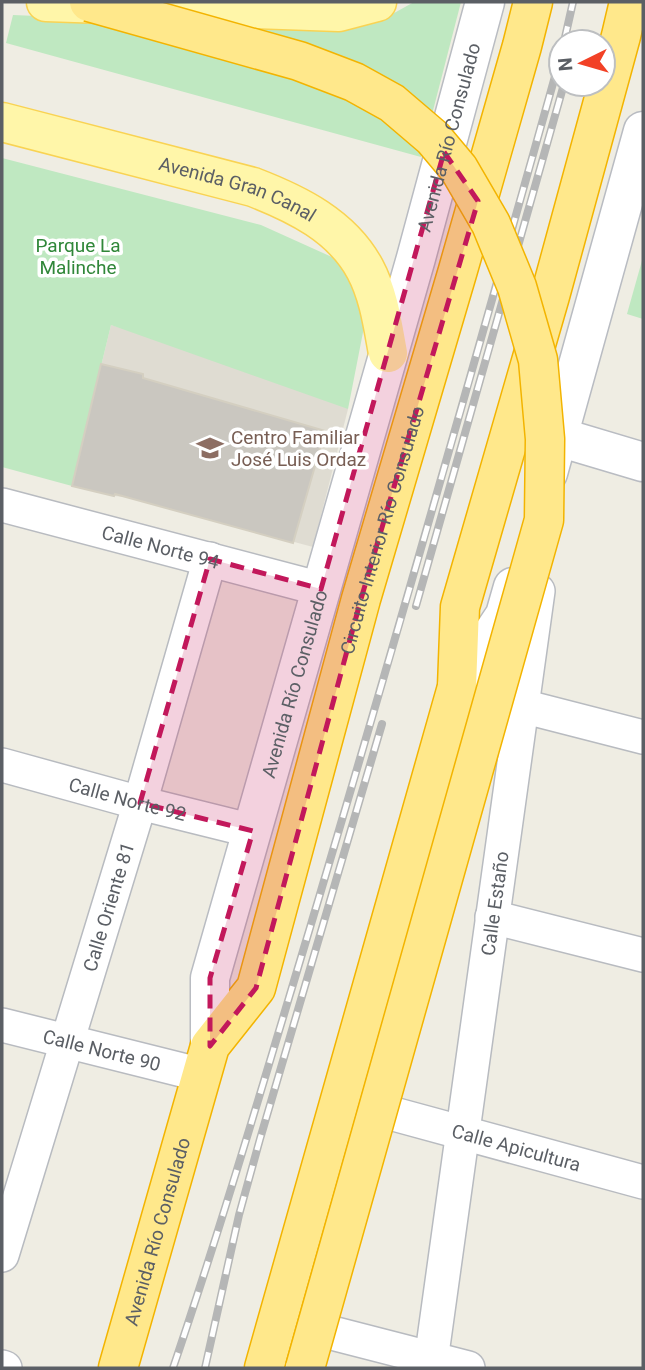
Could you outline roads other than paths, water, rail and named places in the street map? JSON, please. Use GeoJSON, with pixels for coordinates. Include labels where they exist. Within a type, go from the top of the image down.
{"type":"FeatureCollection","features":[{"type":"Feature","properties":{"kind":"highway"},"geometry":{"type":"LineString","coordinates":[[89,2],[299,61],[354,82],[392,103],[433,138],[459,169],[491,224],[517,287],[538,359],[545,439],[544,520],[305,1368]]}},
{"type":"Feature","properties":{"kind":"highway","name":"Circuito Interior Río Consulado"},"geometry":{"type":"LineString","coordinates":[[206,1061],[256,988],[361,599],[499,128],[533,2]]}},
{"type":"Feature","properties":{"kind":"highway"},"geometry":{"type":"LineString","coordinates":[[264,1368],[457,687],[460,607],[550,296],[629,2]]}},
{"type":"Feature","properties":{"kind":"highway","name":"Avenida Río Consulado"},"geometry":{"type":"LineString","coordinates":[[118,1368],[206,1061]]}},
{"type":"Feature","properties":{"kind":"main road"},"geometry":{"type":"LineString","coordinates":[[46,2],[339,12],[377,2]]}},
{"type":"Feature","properties":{"kind":"main road","name":"Avenida Río Consulado"},"geometry":{"type":"LineString","coordinates":[[206,1061],[210,978],[416,258],[485,2]]}},
{"type":"Feature","properties":{"kind":"main road","name":"Avenida Gran Canal"},"geometry":{"type":"LineString","coordinates":[[2,122],[253,187],[279,197],[327,224],[349,245],[366,270],[378,302],[388,354]]}},
{"type":"Feature","properties":{"kind":"main road"},"geometry":{"type":"LineString","coordinates":[[457,687],[505,615],[559,438],[639,147]]}},
{"type":"Feature","properties":{"kind":"main road"},"geometry":{"type":"LineString","coordinates":[[559,438],[643,462]]}},
{"type":"Feature","properties":{"kind":"street","name":"Calle Estaño"},"geometry":{"type":"LineString","coordinates":[[431,1363],[559,438]]}},
{"type":"Feature","properties":{"kind":"street","name":"Calle Norte 94"},"geometry":{"type":"LineString","coordinates":[[2,505],[321,589]]}},
{"type":"Feature","properties":{"kind":"street","name":"Calle Oriente 81"},"geometry":{"type":"LineString","coordinates":[[2,1255],[140,803],[210,559]]}},
{"type":"Feature","properties":{"kind":"street"},"geometry":{"type":"LineString","coordinates":[[522,706],[643,737]]}},
{"type":"Feature","properties":{"kind":"street","name":"Calle Norte 92"},"geometry":{"type":"LineString","coordinates":[[2,765],[253,831]]}},
{"type":"Feature","properties":{"kind":"street"},"geometry":{"type":"LineString","coordinates":[[492,917],[643,955]]}},
{"type":"Feature","properties":{"kind":"street","name":"Calle Norte 90"},"geometry":{"type":"LineString","coordinates":[[2,1025],[68,1042],[206,1061]]}},
{"type":"Feature","properties":{"kind":"street","name":"Calle Apicultura"},"geometry":{"type":"LineString","coordinates":[[390,1113],[643,1182]]}},
{"type":"Feature","properties":{"kind":"street"},"geometry":{"type":"LineString","coordinates":[[332,1333],[431,1363],[468,1368]]}},
{"type":"Feature","properties":{"kind":"railway"},"geometry":{"type":"LineString","coordinates":[[567,28],[573,2]]}},
{"type":"Feature","properties":{"kind":"railway"},"geometry":{"type":"LineString","coordinates":[[173,1368],[208,1262],[339,831],[549,98]]}},
{"type":"Feature","properties":{"kind":"railway"},"geometry":{"type":"LineString","coordinates":[[416,606],[560,98]]}},
{"type":"Feature","properties":{"kind":"railway"},"geometry":{"type":"LineString","coordinates":[[205,1368],[239,1215],[382,724]]}},
{"type":"Feature","properties":{"kind":"place","name":"Centro Familiar José Luis Ordaz"},"geometry":{"type":"Point","coordinates":[210,448]}},
{"type":"Feature","properties":{"kind":"park label","name":"Parque La Malinche"},"geometry":{"type":"Point","coordinates":[78,256]}}]}
